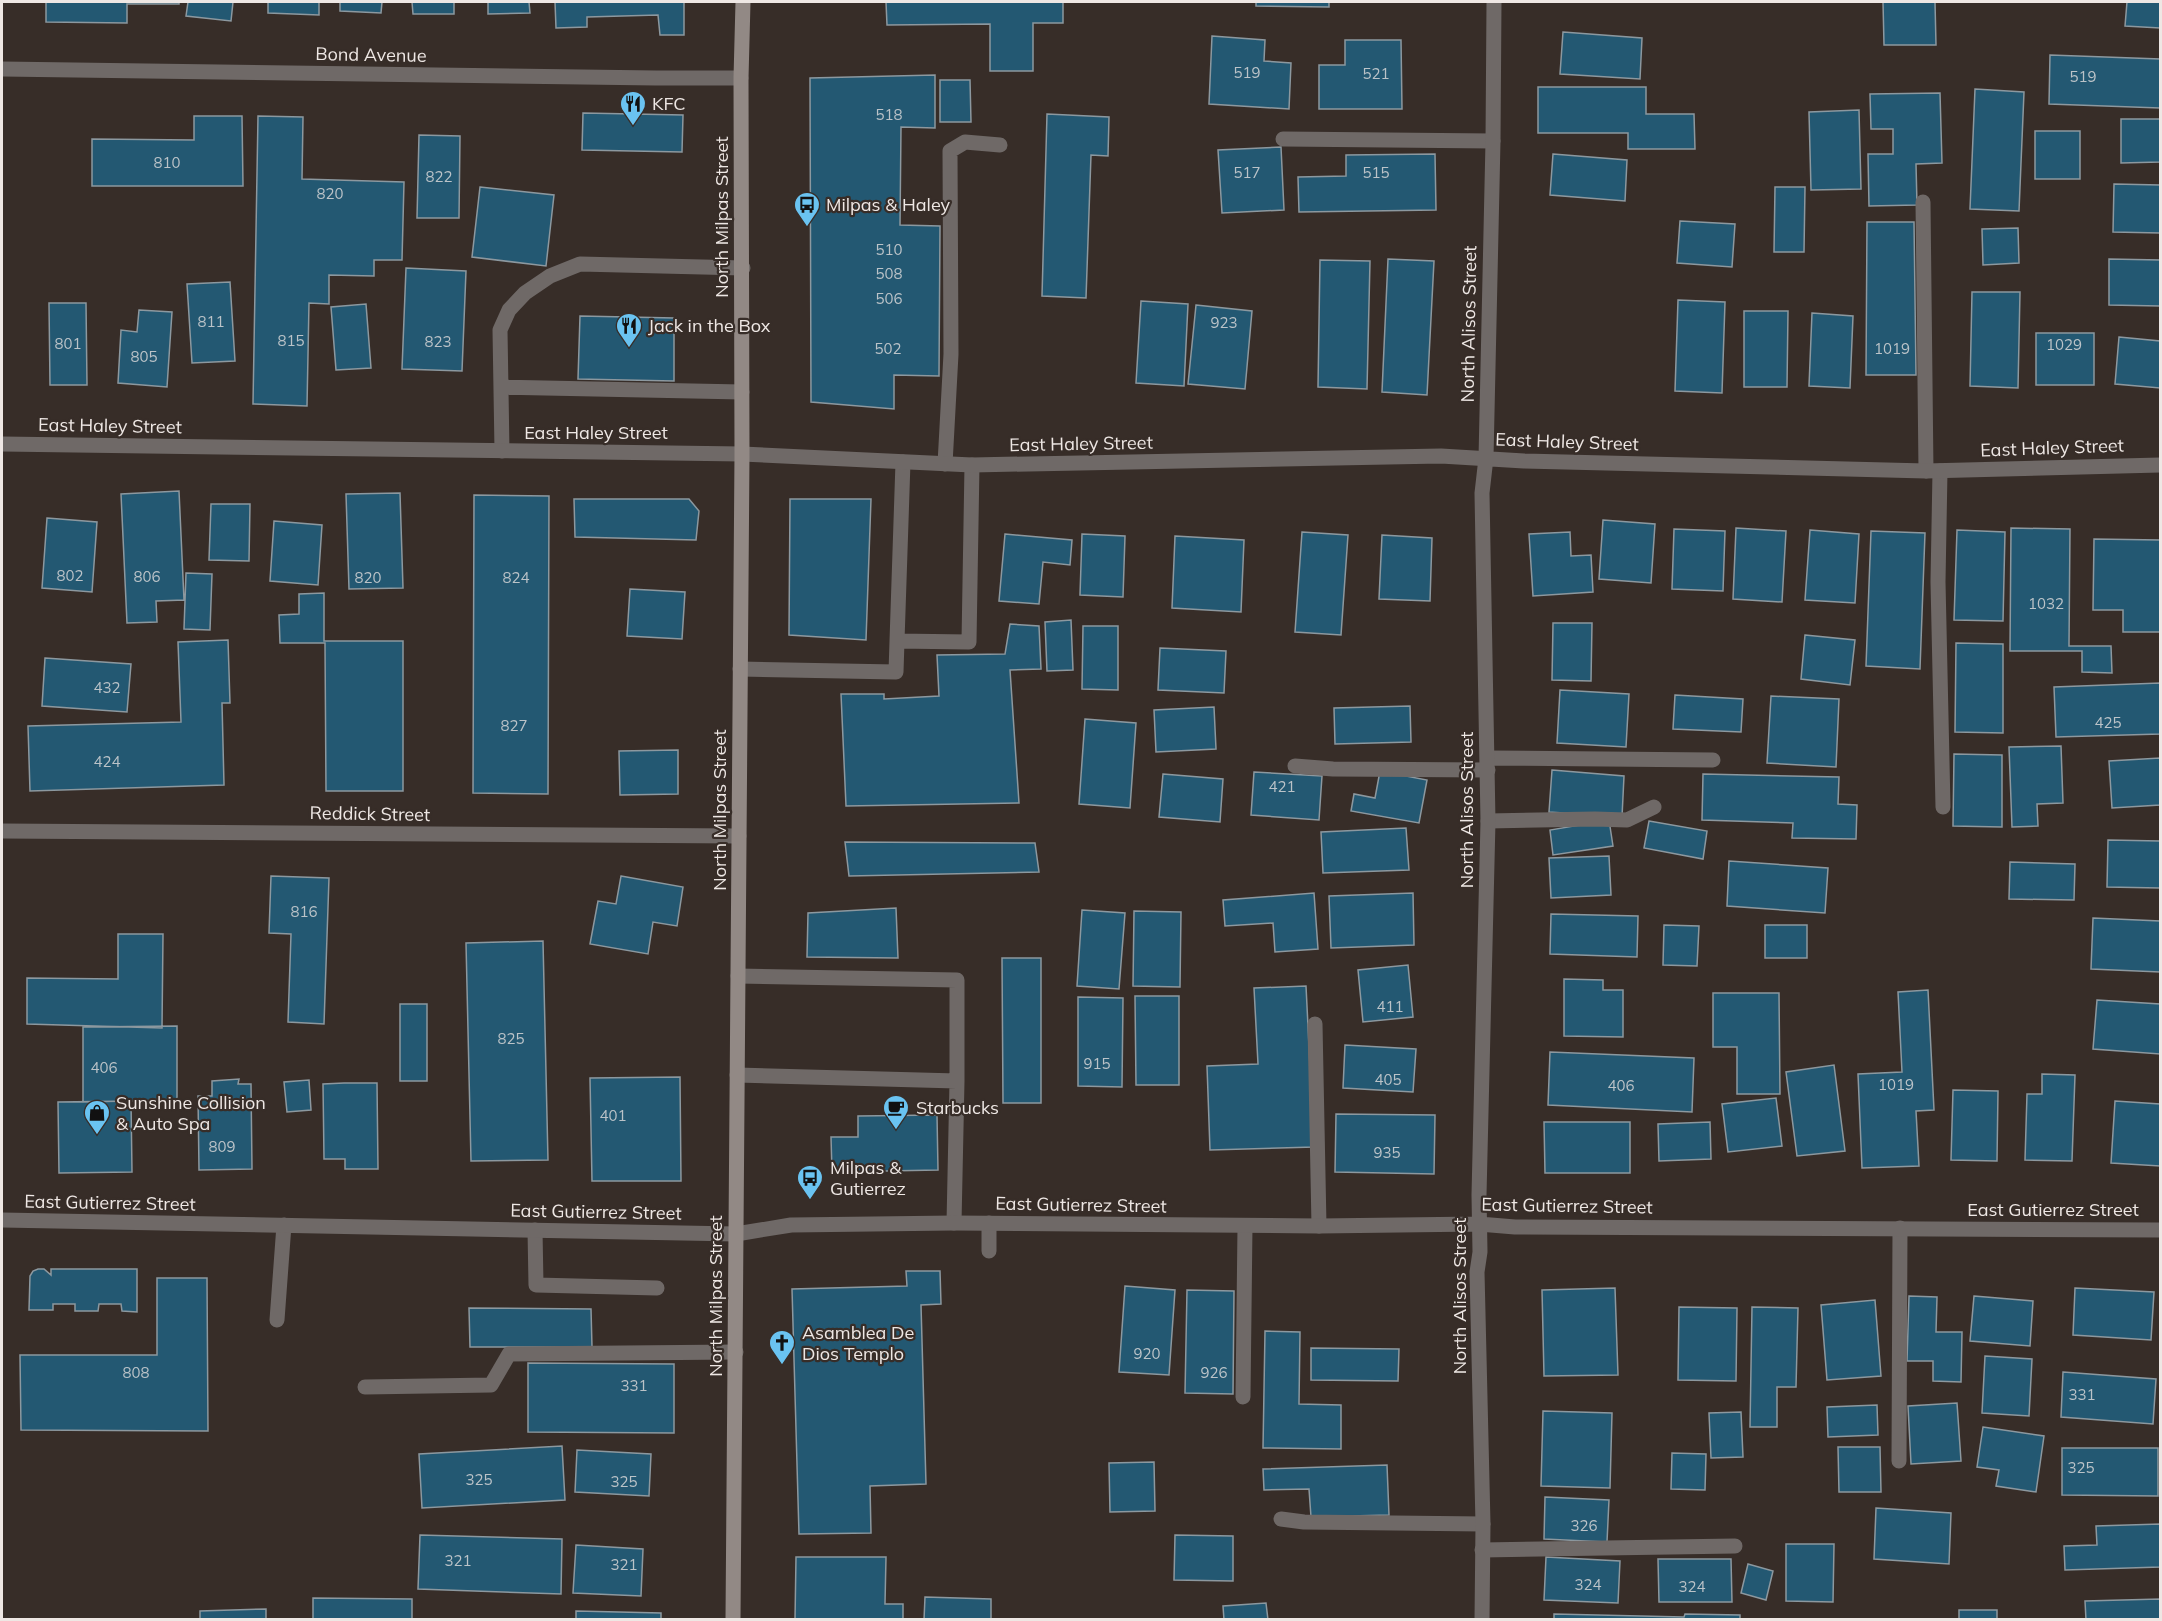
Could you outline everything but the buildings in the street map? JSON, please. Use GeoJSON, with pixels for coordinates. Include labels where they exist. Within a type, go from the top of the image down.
{"type":"FeatureCollection","features":[{"type":"Feature","properties":{"kind":"main road","name":"North Milpas Street"},"geometry":{"type":"LineString","coordinates":[[733,1620],[743,2]]}},
{"type":"Feature","properties":{"kind":"street","name":"North Alisos Street"},"geometry":{"type":"LineString","coordinates":[[1482,1620],[1483,1524],[1477,1272],[1480,1252],[1488,764],[1482,493],[1486,458],[1494,2]]}},
{"type":"Feature","properties":{"kind":"street","name":"Bond Avenue"},"geometry":{"type":"LineString","coordinates":[[2,69],[741,78]]}},
{"type":"Feature","properties":{"kind":"street"},"geometry":{"type":"LineString","coordinates":[[1283,140],[1493,141]]}},
{"type":"Feature","properties":{"kind":"street"},"geometry":{"type":"LineString","coordinates":[[945,464],[951,354],[950,151],[965,142],[1000,145]]}},
{"type":"Feature","properties":{"kind":"street"},"geometry":{"type":"LineString","coordinates":[[1923,202],[1938,582],[1943,807]]}},
{"type":"Feature","properties":{"kind":"street"},"geometry":{"type":"LineString","coordinates":[[502,452],[500,330],[509,310],[525,293],[550,276],[580,264],[743,268]]}},
{"type":"Feature","properties":{"kind":"street"},"geometry":{"type":"LineString","coordinates":[[501,387],[742,392]]}},
{"type":"Feature","properties":{"kind":"street","name":"East Haley Street"},"geometry":{"type":"LineString","coordinates":[[2,444],[742,454],[972,465],[1441,456],[1524,461],[1933,471],[2160,465]]}},
{"type":"Feature","properties":{"kind":"street"},"geometry":{"type":"LineString","coordinates":[[740,669],[896,672],[903,462]]}},
{"type":"Feature","properties":{"kind":"street"},"geometry":{"type":"LineString","coordinates":[[897,640],[969,642],[972,465]]}},
{"type":"Feature","properties":{"kind":"street"},"geometry":{"type":"LineString","coordinates":[[1295,766],[1333,769],[1713,760]]}},
{"type":"Feature","properties":{"kind":"street"},"geometry":{"type":"LineString","coordinates":[[1488,821],[1627,820],[1654,807]]}},
{"type":"Feature","properties":{"kind":"street","name":"Reddick Street"},"geometry":{"type":"LineString","coordinates":[[2,831],[739,836]]}},
{"type":"Feature","properties":{"kind":"street"},"geometry":{"type":"LineString","coordinates":[[738,976],[957,980],[954,1223]]}},
{"type":"Feature","properties":{"kind":"street"},"geometry":{"type":"LineString","coordinates":[[1315,1024],[1319,1226]]}},
{"type":"Feature","properties":{"kind":"street"},"geometry":{"type":"LineString","coordinates":[[737,1075],[957,1081]]}},
{"type":"Feature","properties":{"kind":"street","name":"East Gutierrez Street"},"geometry":{"type":"LineString","coordinates":[[2,1220],[736,1233],[791,1225],[954,1223],[1245,1226],[1479,1224],[1515,1227],[2160,1230]]}},
{"type":"Feature","properties":{"kind":"street"},"geometry":{"type":"LineString","coordinates":[[989,1223],[989,1251]]}},
{"type":"Feature","properties":{"kind":"street"},"geometry":{"type":"LineString","coordinates":[[277,1320],[284,1226]]}},
{"type":"Feature","properties":{"kind":"street"},"geometry":{"type":"LineString","coordinates":[[1243,1397],[1245,1226]]}},
{"type":"Feature","properties":{"kind":"street"},"geometry":{"type":"LineString","coordinates":[[1899,1461],[1900,1228]]}},
{"type":"Feature","properties":{"kind":"street"},"geometry":{"type":"LineString","coordinates":[[535,1230],[536,1285],[657,1288]]}},
{"type":"Feature","properties":{"kind":"street"},"geometry":{"type":"LineString","coordinates":[[365,1386],[491,1385],[509,1354],[736,1352]]}},
{"type":"Feature","properties":{"kind":"street"},"geometry":{"type":"LineString","coordinates":[[1281,1519],[1483,1524]]}},
{"type":"Feature","properties":{"kind":"street"},"geometry":{"type":"LineString","coordinates":[[1482,1550],[1735,1546]]}},
{"type":"Feature","properties":{"kind":"place","name":"KFC"},"geometry":{"type":"Point","coordinates":[633,127]}},
{"type":"Feature","properties":{"kind":"place","name":"Milpas & Haley"},"geometry":{"type":"Point","coordinates":[807,228]}},
{"type":"Feature","properties":{"kind":"place","name":"Jack in the Box"},"geometry":{"type":"Point","coordinates":[629,349]}},
{"type":"Feature","properties":{"kind":"place","name":"Starbucks"},"geometry":{"type":"Point","coordinates":[896,1131]}},
{"type":"Feature","properties":{"kind":"place","name":"Sunshine Collision & Auto Spa"},"geometry":{"type":"Point","coordinates":[97,1136]}},
{"type":"Feature","properties":{"kind":"place","name":"Milpas & Gutierrez"},"geometry":{"type":"Point","coordinates":[810,1201]}},
{"type":"Feature","properties":{"kind":"place","name":"Asamblea De Dios Templo"},"geometry":{"type":"Point","coordinates":[782,1366]}}]}
